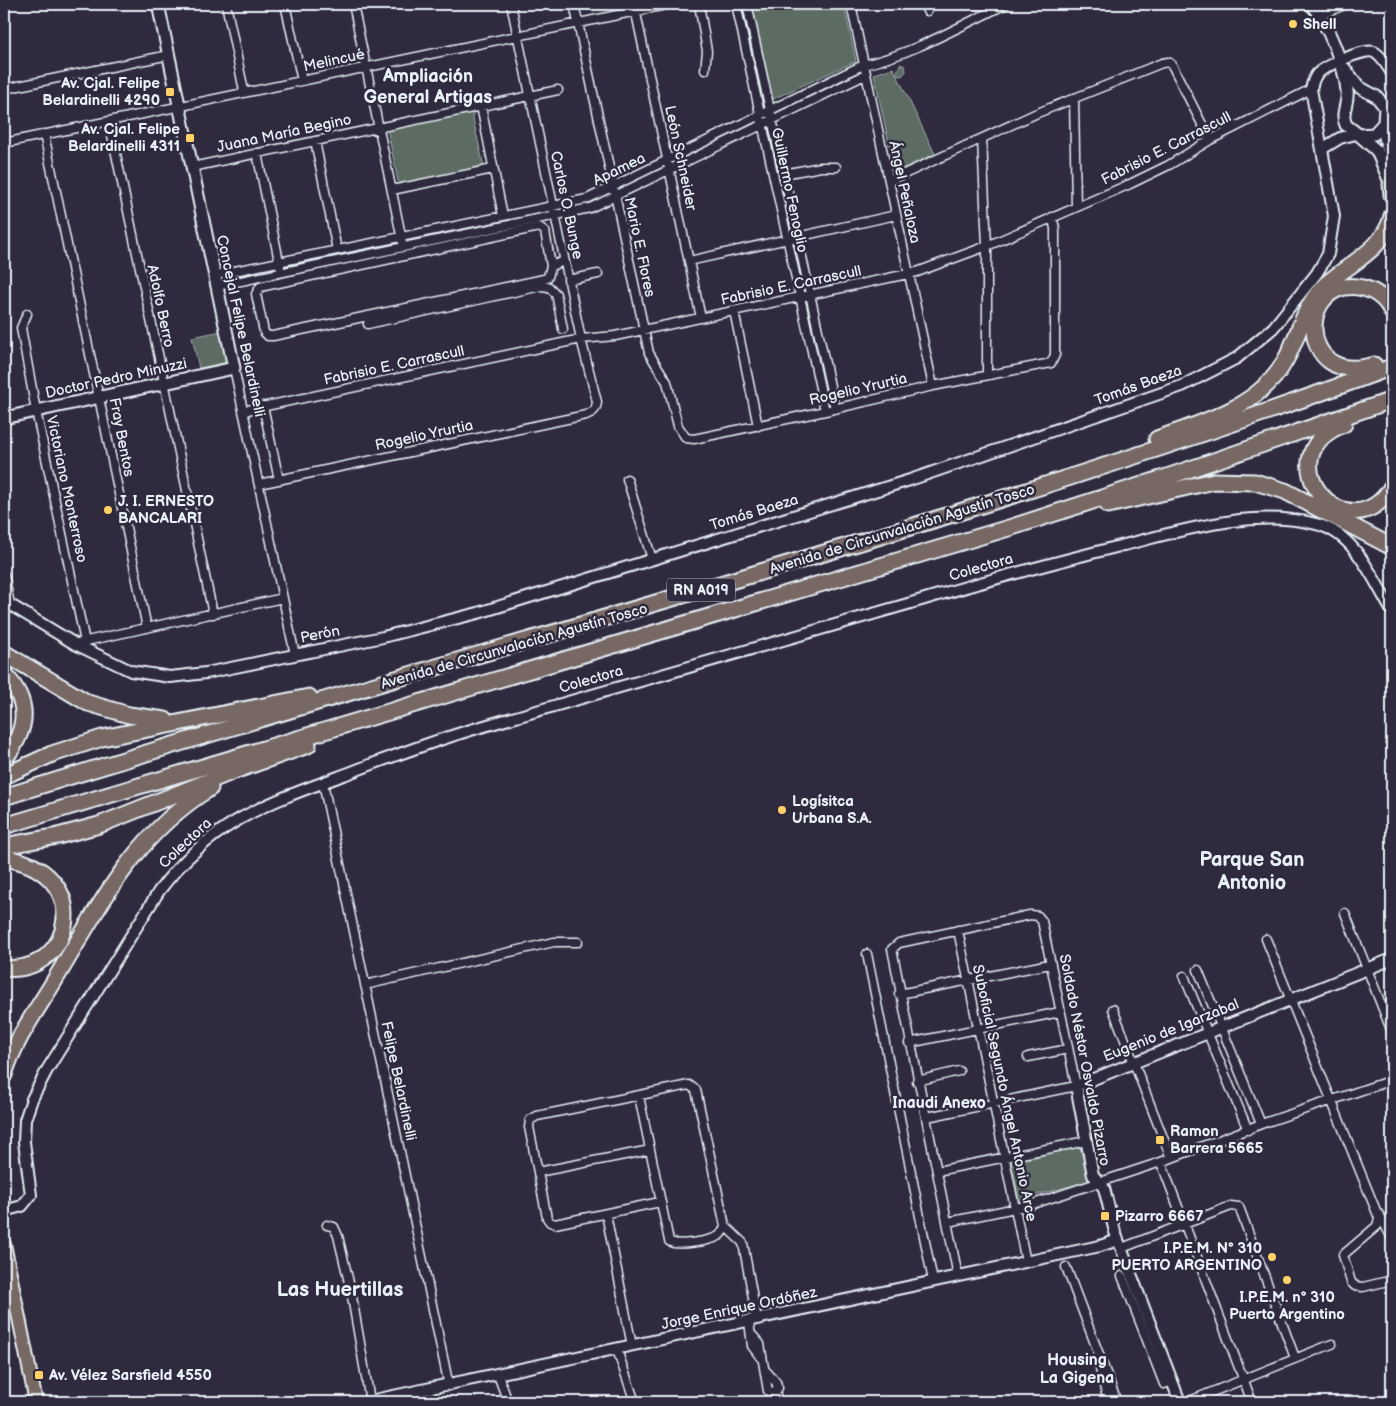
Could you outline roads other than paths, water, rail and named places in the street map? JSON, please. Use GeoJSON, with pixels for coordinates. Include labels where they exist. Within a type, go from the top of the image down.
{"type":"FeatureCollection","features":[{"type":"Feature","properties":{"kind":"highway"},"geometry":{"type":"LineString","coordinates":[[972,508],[1039,481],[1196,424],[1234,408],[1257,394],[1281,368],[1304,315],[1317,295],[1328,282],[1376,245],[1388,229],[1392,216]]}},
{"type":"Feature","properties":{"kind":"highway"},"geometry":{"type":"LineString","coordinates":[[1392,312],[1384,299],[1372,291],[1359,287],[1344,288],[1332,293],[1322,302],[1315,313],[1313,331],[1321,352],[1330,361],[1344,368],[1360,369],[1392,361]]}},
{"type":"Feature","properties":{"kind":"highway","name":"Avenida de Circunvalación Agustín Tosco"},"geometry":{"type":"LineString","coordinates":[[4,797],[972,508],[1212,431],[1392,367]]}},
{"type":"Feature","properties":{"kind":"highway"},"geometry":{"type":"LineString","coordinates":[[1392,400],[1360,418],[1335,428],[1322,438],[1312,452],[1310,467],[1316,491],[1325,502],[1339,509],[1356,511],[1372,507],[1387,495],[1392,488]]}},
{"type":"Feature","properties":{"kind":"highway","name":"Avenida de Circunvalación Agustín Tosco"},"geometry":{"type":"LineString","coordinates":[[4,826],[1012,527],[1197,467],[1392,400]]}},
{"type":"Feature","properties":{"kind":"highway"},"geometry":{"type":"LineString","coordinates":[[1012,527],[1204,483],[1234,480],[1266,484],[1285,491],[1392,546]]}},
{"type":"Feature","properties":{"kind":"highway"},"geometry":{"type":"LineString","coordinates":[[4,653],[88,703],[149,719],[189,721]]}},
{"type":"Feature","properties":{"kind":"highway"},"geometry":{"type":"LineString","coordinates":[[4,674],[21,699],[24,720],[17,741],[4,759]]}},
{"type":"Feature","properties":{"kind":"highway"},"geometry":{"type":"LineString","coordinates":[[4,846],[58,836],[99,824],[251,765],[417,710],[507,676]]}},
{"type":"Feature","properties":{"kind":"highway"},"geometry":{"type":"LineString","coordinates":[[4,776],[82,744],[124,733],[392,682]]}},
{"type":"Feature","properties":{"kind":"highway"},"geometry":{"type":"LineString","coordinates":[[4,1075],[17,1043],[106,892],[129,860],[152,834],[179,809],[219,782],[251,765]]}},
{"type":"Feature","properties":{"kind":"highway"},"geometry":{"type":"LineString","coordinates":[[4,858],[26,862],[46,874],[59,890],[65,912],[61,934],[48,954],[26,967],[4,968]]}},
{"type":"Feature","properties":{"kind":"highway"},"geometry":{"type":"LineString","coordinates":[[4,1244],[36,1402]]}},
{"type":"Feature","properties":{"kind":"highway"},"geometry":{"type":"LineString","coordinates":[[4,1286],[29,1402]]}},
{"type":"Feature","properties":{"kind":"main road","name":"Concejal Felipe Belardinelli"},"geometry":{"type":"LineString","coordinates":[[158,4],[234,368]]}},
{"type":"Feature","properties":{"kind":"main road"},"geometry":{"type":"LineString","coordinates":[[1315,8],[1342,65],[1359,87],[1380,99],[1389,114],[1385,137],[1392,163]]}},
{"type":"Feature","properties":{"kind":"main road"},"geometry":{"type":"LineString","coordinates":[[1342,65],[1347,102]]}},
{"type":"Feature","properties":{"kind":"main road"},"geometry":{"type":"LineString","coordinates":[[1368,93],[1354,96],[1347,102],[1343,112],[1344,122],[1377,151],[1392,189]]}},
{"type":"Feature","properties":{"kind":"main road"},"geometry":{"type":"LineString","coordinates":[[1358,135],[1374,134],[1380,129],[1389,114]]}},
{"type":"Feature","properties":{"kind":"main road","name":"Doctor Pedro Minuzzi"},"geometry":{"type":"LineString","coordinates":[[4,418],[234,368]]}},
{"type":"Feature","properties":{"kind":"street"},"geometry":{"type":"LineString","coordinates":[[226,4],[244,91]]}},
{"type":"Feature","properties":{"kind":"street"},"geometry":{"type":"LineString","coordinates":[[285,4],[302,81]]}},
{"type":"Feature","properties":{"kind":"street"},"geometry":{"type":"LineString","coordinates":[[353,4],[403,247]]}},
{"type":"Feature","properties":{"kind":"street","name":"Carlos O. Bunge"},"geometry":{"type":"LineString","coordinates":[[510,4],[580,339],[597,402],[594,412]]}},
{"type":"Feature","properties":{"kind":"street","name":"Mario E. Flores"},"geometry":{"type":"LineString","coordinates":[[574,4],[644,330],[652,360],[667,382],[680,432]]}},
{"type":"Feature","properties":{"kind":"street","name":"Melincué"},"geometry":{"type":"LineString","coordinates":[[4,143],[244,91],[302,81],[578,23],[635,7],[670,4]]}},
{"type":"Feature","properties":{"kind":"street"},"geometry":{"type":"LineString","coordinates":[[699,4],[707,52],[705,70]]}},
{"type":"Feature","properties":{"kind":"street","name":"Guillermo Fenoglio"},"geometry":{"type":"LineString","coordinates":[[736,4],[825,411]]}},
{"type":"Feature","properties":{"kind":"street","name":"Guillermo Fenoglio"},"geometry":{"type":"LineString","coordinates":[[747,4],[835,409]]}},
{"type":"Feature","properties":{"kind":"street","name":"Ángel Peñaloza"},"geometry":{"type":"LineString","coordinates":[[851,4],[933,386]]}},
{"type":"Feature","properties":{"kind":"street","name":"Apamea"},"geometry":{"type":"LineString","coordinates":[[216,281],[279,262],[587,199],[863,64],[882,60],[907,50],[1006,4]]}},
{"type":"Feature","properties":{"kind":"street"},"geometry":{"type":"LineString","coordinates":[[1315,8],[1346,4]]}},
{"type":"Feature","properties":{"kind":"street","name":"León Schneider"},"geometry":{"type":"LineString","coordinates":[[635,7],[701,318]]}},
{"type":"Feature","properties":{"kind":"street"},"geometry":{"type":"LineString","coordinates":[[1311,89],[1318,74],[1342,65],[1362,52],[1372,51],[1381,57],[1392,73]]}},
{"type":"Feature","properties":{"kind":"street"},"geometry":{"type":"LineString","coordinates":[[4,89],[168,55]]}},
{"type":"Feature","properties":{"kind":"street"},"geometry":{"type":"LineString","coordinates":[[889,181],[1074,98],[1168,62],[1172,65],[1210,140]]}},
{"type":"Feature","properties":{"kind":"street","name":"Apamea"},"geometry":{"type":"LineString","coordinates":[[216,281],[281,272],[590,208],[865,75]]}},
{"type":"Feature","properties":{"kind":"street","name":"Fabrisio E. Carrascull"},"geometry":{"type":"LineString","coordinates":[[243,411],[580,339],[644,330],[909,274],[987,246],[1170,165],[1210,140],[1311,89]]}},
{"type":"Feature","properties":{"kind":"street","name":"Tomás Baeza"},"geometry":{"type":"LineString","coordinates":[[652,559],[936,472],[1182,386],[1223,367],[1255,345],[1273,328],[1317,273],[1328,254],[1334,216],[1311,89]]}},
{"type":"Feature","properties":{"kind":"street","name":"Juana María Begino"},"geometry":{"type":"LineString","coordinates":[[192,167],[558,90]]}},
{"type":"Feature","properties":{"kind":"street"},"geometry":{"type":"LineString","coordinates":[[1074,98],[1076,207]]}},
{"type":"Feature","properties":{"kind":"street"},"geometry":{"type":"LineString","coordinates":[[481,106],[503,216]]}},
{"type":"Feature","properties":{"kind":"street","name":"Adolfo Berro"},"geometry":{"type":"LineString","coordinates":[[109,121],[213,614]]}},
{"type":"Feature","properties":{"kind":"street"},"geometry":{"type":"LineString","coordinates":[[1334,142],[1343,132],[1344,122]]}},
{"type":"Feature","properties":{"kind":"street","name":"Fray Bentos"},"geometry":{"type":"LineString","coordinates":[[44,134],[147,628]]}},
{"type":"Feature","properties":{"kind":"street"},"geometry":{"type":"LineString","coordinates":[[1322,149],[1345,136],[1358,135]]}},
{"type":"Feature","properties":{"kind":"street"},"geometry":{"type":"LineString","coordinates":[[982,139],[987,246],[987,376]]}},
{"type":"Feature","properties":{"kind":"street"},"geometry":{"type":"LineString","coordinates":[[315,141],[337,250]]}},
{"type":"Feature","properties":{"kind":"street"},"geometry":{"type":"LineString","coordinates":[[257,153],[281,272]]}},
{"type":"Feature","properties":{"kind":"street"},"geometry":{"type":"LineString","coordinates":[[783,174],[821,167],[836,167]]}},
{"type":"Feature","properties":{"kind":"street"},"geometry":{"type":"LineString","coordinates":[[392,190],[493,168]]}},
{"type":"Feature","properties":{"kind":"street"},"geometry":{"type":"LineString","coordinates":[[689,261],[896,215]]}},
{"type":"Feature","properties":{"kind":"street","name":"Rogelio Yrurtia"},"geometry":{"type":"LineString","coordinates":[[680,432],[686,438],[694,439],[933,386],[1051,363],[1055,354],[1055,228],[1052,217]]}},
{"type":"Feature","properties":{"kind":"street"},"geometry":{"type":"LineString","coordinates":[[539,227],[545,231],[551,266],[548,277],[544,279],[273,336],[268,336],[264,332],[256,294],[260,287],[539,227]]}},
{"type":"Feature","properties":{"kind":"street"},"geometry":{"type":"LineString","coordinates":[[551,266],[564,261]]}},
{"type":"Feature","properties":{"kind":"street"},"geometry":{"type":"LineString","coordinates":[[568,280],[598,274]]}},
{"type":"Feature","properties":{"kind":"street"},"geometry":{"type":"LineString","coordinates":[[368,324],[541,286],[549,287],[556,294],[563,329]]}},
{"type":"Feature","properties":{"kind":"street"},"geometry":{"type":"LineString","coordinates":[[556,294],[571,292]]}},
{"type":"Feature","properties":{"kind":"street"},"geometry":{"type":"LineString","coordinates":[[734,311],[758,426]]}},
{"type":"Feature","properties":{"kind":"street","name":"Victoriano Monterroso"},"geometry":{"type":"LineString","coordinates":[[27,314],[21,328],[80,643]]}},
{"type":"Feature","properties":{"kind":"street","name":"Concejal Felipe Belardinelli"},"geometry":{"type":"LineString","coordinates":[[234,368],[295,655]]}},
{"type":"Feature","properties":{"kind":"street"},"geometry":{"type":"LineString","coordinates":[[263,406],[279,480]]}},
{"type":"Feature","properties":{"kind":"street","name":"Rogelio Yrurtia"},"geometry":{"type":"LineString","coordinates":[[259,484],[594,412]]}},
{"type":"Feature","properties":{"kind":"street"},"geometry":{"type":"LineString","coordinates":[[627,480],[652,559]]}},
{"type":"Feature","properties":{"kind":"street","name":"Colectora"},"geometry":{"type":"LineString","coordinates":[[4,1211],[22,1206],[31,1195],[24,1132],[25,1120],[32,1099],[47,1070],[163,885],[192,853],[227,825],[268,803],[474,728],[1004,576],[1209,525],[1273,520],[1304,522],[1323,526],[1334,531],[1352,548],[1392,611]]}},
{"type":"Feature","properties":{"kind":"street","name":"Perón"},"geometry":{"type":"LineString","coordinates":[[7,603],[131,671],[170,677],[206,674],[383,637],[463,617],[652,559]]}},
{"type":"Feature","properties":{"kind":"street"},"geometry":{"type":"LineString","coordinates":[[4,575],[7,603]]}},
{"type":"Feature","properties":{"kind":"street"},"geometry":{"type":"LineString","coordinates":[[80,643],[283,598]]}},
{"type":"Feature","properties":{"kind":"street","name":"Felipe Belardinelli"},"geometry":{"type":"LineString","coordinates":[[322,783],[449,1386]]}},
{"type":"Feature","properties":{"kind":"street"},"geometry":{"type":"LineString","coordinates":[[1345,913],[1392,1032]]}},
{"type":"Feature","properties":{"kind":"street","name":"Soldado Néstor Osvaldo Pizarro"},"geometry":{"type":"LineString","coordinates":[[958,930],[1030,915],[1038,916],[1042,921],[1092,1175],[1100,1182],[1120,1244],[1180,1402]]}},
{"type":"Feature","properties":{"kind":"street"},"geometry":{"type":"LineString","coordinates":[[958,930],[893,946],[891,953],[917,1081],[927,1117],[958,1276]]}},
{"type":"Feature","properties":{"kind":"street","name":"Suboficial Segundo Ángel Antonio Arce"},"geometry":{"type":"LineString","coordinates":[[958,930],[1026,1262]]}},
{"type":"Feature","properties":{"kind":"street"},"geometry":{"type":"LineString","coordinates":[[1266,939],[1376,1211],[1379,1223],[1345,1252],[1343,1259],[1355,1286],[1363,1287],[1392,1280]]}},
{"type":"Feature","properties":{"kind":"street"},"geometry":{"type":"LineString","coordinates":[[365,985],[554,942],[578,942]]}},
{"type":"Feature","properties":{"kind":"street"},"geometry":{"type":"LineString","coordinates":[[867,954],[934,1281]]}},
{"type":"Feature","properties":{"kind":"street","name":"Eugenio de Igarzabal"},"geometry":{"type":"LineString","coordinates":[[927,1117],[1076,1086],[1221,1026],[1392,959]]}},
{"type":"Feature","properties":{"kind":"street"},"geometry":{"type":"LineString","coordinates":[[899,994],[1050,964]]}},
{"type":"Feature","properties":{"kind":"street"},"geometry":{"type":"LineString","coordinates":[[1198,970],[1261,1124]]}},
{"type":"Feature","properties":{"kind":"street"},"geometry":{"type":"LineString","coordinates":[[1184,976],[1248,1130]]}},
{"type":"Feature","properties":{"kind":"street"},"geometry":{"type":"LineString","coordinates":[[1113,1009],[1171,1158]]}},
{"type":"Feature","properties":{"kind":"street"},"geometry":{"type":"LineString","coordinates":[[909,1043],[1060,1012]]}},
{"type":"Feature","properties":{"kind":"street"},"geometry":{"type":"LineString","coordinates":[[1028,1057],[1068,1049]]}},
{"type":"Feature","properties":{"kind":"street"},"geometry":{"type":"LineString","coordinates":[[917,1081],[958,1071]]}},
{"type":"Feature","properties":{"kind":"street"},"geometry":{"type":"LineString","coordinates":[[948,1222],[1015,1209],[1100,1182],[1161,1162],[1261,1124],[1392,1080]]}},
{"type":"Feature","properties":{"kind":"street"},"geometry":{"type":"LineString","coordinates":[[660,1202],[556,1224],[550,1222],[547,1218],[529,1127],[530,1120],[689,1085],[694,1087],[725,1226],[743,1243],[753,1321],[752,1346],[761,1358],[768,1391],[775,1392],[778,1402]]}},
{"type":"Feature","properties":{"kind":"street"},"geometry":{"type":"LineString","coordinates":[[639,1096],[669,1241],[676,1245],[716,1237],[723,1231],[725,1226]]}},
{"type":"Feature","properties":{"kind":"street"},"geometry":{"type":"LineString","coordinates":[[937,1171],[1086,1141]]}},
{"type":"Feature","properties":{"kind":"street"},"geometry":{"type":"LineString","coordinates":[[538,1172],[650,1150]]}},
{"type":"Feature","properties":{"kind":"street"},"geometry":{"type":"LineString","coordinates":[[1161,1162],[1252,1402]]}},
{"type":"Feature","properties":{"kind":"street"},"geometry":{"type":"LineString","coordinates":[[1120,1244],[1236,1206],[1241,1210],[1295,1358]]}},
{"type":"Feature","properties":{"kind":"street"},"geometry":{"type":"LineString","coordinates":[[1376,1211],[1382,1217],[1392,1238]]}},
{"type":"Feature","properties":{"kind":"street"},"geometry":{"type":"LineString","coordinates":[[606,1214],[632,1346]]}},
{"type":"Feature","properties":{"kind":"street"},"geometry":{"type":"LineString","coordinates":[[327,1225],[334,1227],[338,1236],[351,1291],[367,1402]]}},
{"type":"Feature","properties":{"kind":"street","name":"Jorge Enrique Ordóñez"},"geometry":{"type":"LineString","coordinates":[[367,1402],[1100,1246],[1120,1244]]}},
{"type":"Feature","properties":{"kind":"street"},"geometry":{"type":"LineString","coordinates":[[1066,1267],[1118,1402]]}},
{"type":"Feature","properties":{"kind":"street"},"geometry":{"type":"LineString","coordinates":[[1122,1276],[1164,1384],[1173,1381]]}},
{"type":"Feature","properties":{"kind":"street"},"geometry":{"type":"LineString","coordinates":[[1092,1336],[1108,1402]]}},
{"type":"Feature","properties":{"kind":"street"},"geometry":{"type":"LineString","coordinates":[[1187,1402],[1332,1344]]}},
{"type":"Feature","properties":{"kind":"street"},"geometry":{"type":"LineString","coordinates":[[617,1350],[635,1402]]}},
{"type":"Feature","properties":{"kind":"street"},"geometry":{"type":"LineString","coordinates":[[498,1375],[508,1402]]}},
{"type":"Feature","properties":{"kind":"place","name":"Shell"},"geometry":{"type":"Point","coordinates":[1293,24]}},
{"type":"Feature","properties":{"kind":"place","name":"Av. Cjal. Felipe Belardinelli 4290"},"geometry":{"type":"Point","coordinates":[170,92]}},
{"type":"Feature","properties":{"kind":"place","name":"Av. Cjal. Felipe Belardinelli 4311"},"geometry":{"type":"Point","coordinates":[190,138]}},
{"type":"Feature","properties":{"kind":"place","name":"J. I. ERNESTO BANCALARI"},"geometry":{"type":"Point","coordinates":[108,510]}},
{"type":"Feature","properties":{"kind":"place","name":"Logísitca Urbana S.A."},"geometry":{"type":"Point","coordinates":[782,810]}},
{"type":"Feature","properties":{"kind":"place","name":"Ramon Barrera 5665"},"geometry":{"type":"Point","coordinates":[1160,1140]}},
{"type":"Feature","properties":{"kind":"place","name":"Pizarro 6667"},"geometry":{"type":"Point","coordinates":[1105,1216]}},
{"type":"Feature","properties":{"kind":"place","name":"I.P.E.M. N° 310 PUERTO ARGENTINO"},"geometry":{"type":"Point","coordinates":[1272,1257]}},
{"type":"Feature","properties":{"kind":"place","name":"I.P.E.M. n° 310 Puerto Argentino"},"geometry":{"type":"Point","coordinates":[1287,1280]}},
{"type":"Feature","properties":{"kind":"place","name":"Av. Vélez Sarsfield 4550"},"geometry":{"type":"Point","coordinates":[39,1375]}},
{"type":"Feature","properties":{"kind":"district","name":"Ampliación General Artigas"},"geometry":{"type":"Point","coordinates":[428,86]}},
{"type":"Feature","properties":{"kind":"district","name":"Parque San Antonio"},"geometry":{"type":"Point","coordinates":[1252,870]}},
{"type":"Feature","properties":{"kind":"district","name":"Inaudi Anexo"},"geometry":{"type":"Point","coordinates":[939,1102]}},
{"type":"Feature","properties":{"kind":"district","name":"Las Huertillas"},"geometry":{"type":"Point","coordinates":[340,1289]}},
{"type":"Feature","properties":{"kind":"district","name":"Housing La Gigena"},"geometry":{"type":"Point","coordinates":[1077,1368]}}]}
